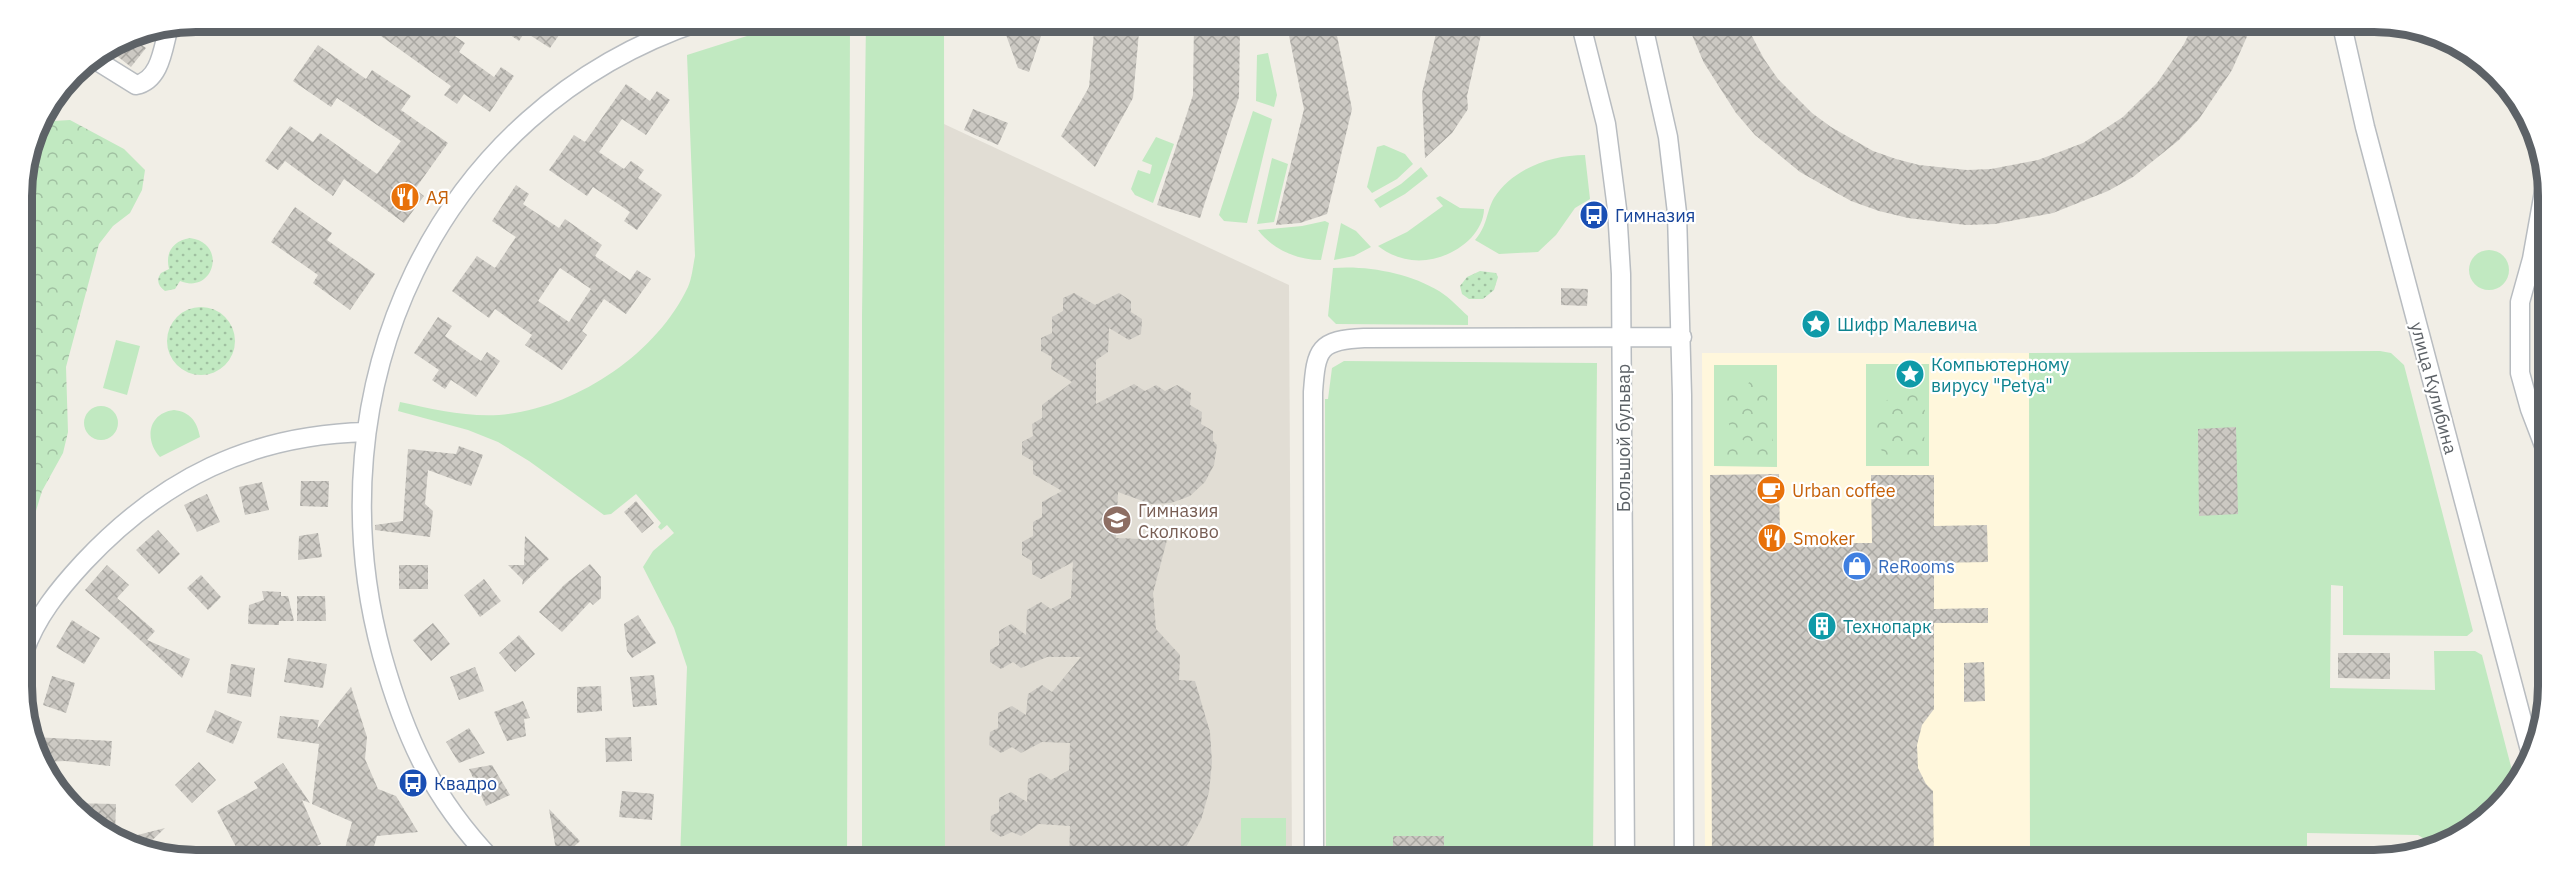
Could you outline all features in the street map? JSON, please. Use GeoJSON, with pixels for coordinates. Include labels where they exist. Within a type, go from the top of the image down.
{"type":"FeatureCollection","features":[{"type":"Feature","properties":{"kind":"street"},"geometry":{"type":"LineString","coordinates":[[484,850],[448,807],[422,766],[394,695],[376,632],[363,544],[361,488],[366,432],[387,334],[405,292],[440,226],[478,171],[528,122],[583,80],[648,42],[676,31]]}},
{"type":"Feature","properties":{"kind":"street","name":"Большой бульвар"},"geometry":{"type":"LineString","coordinates":[[1583,31],[1606,124],[1618,224],[1622,338],[1625,849]]}},
{"type":"Feature","properties":{"kind":"street"},"geometry":{"type":"LineString","coordinates":[[1644,31],[1670,148],[1677,213],[1682,337],[1684,849]]}},
{"type":"Feature","properties":{"kind":"street","name":"улица Кулибина"},"geometry":{"type":"LineString","coordinates":[[2343,31],[2365,127],[2528,743]]}},
{"type":"Feature","properties":{"kind":"street"},"geometry":{"type":"LineString","coordinates":[[100,62],[136,85],[144,83],[156,72],[167,34]]}},
{"type":"Feature","properties":{"kind":"street"},"geometry":{"type":"LineString","coordinates":[[2538,225],[2532,259],[2520,302],[2520,373],[2538,430]]}},
{"type":"Feature","properties":{"kind":"street"},"geometry":{"type":"LineString","coordinates":[[1314,849],[1313,392],[1316,360],[1322,349],[1339,340],[1356,339],[1682,337]]}},
{"type":"Feature","properties":{"kind":"street"},"geometry":{"type":"LineString","coordinates":[[31,635],[38,618],[56,593],[111,534],[156,496],[200,471],[250,451],[334,432],[366,432]]}},
{"type":"Feature","properties":{"kind":"shaded area","name":"Гимназия Сколково"},"geometry":{"type":"Polygon","coordinates":[[[944,124],[1289,285],[1292,849],[945,850],[944,124]]]}},
{"type":"Feature","properties":{"kind":"shaded area"},"geometry":{"type":"Polygon","coordinates":[[[1702,353],[2029,353],[2030,849],[1705,849],[1702,353]]]}},
{"type":"Feature","properties":{"kind":"green space"},"geometry":{"type":"Polygon","coordinates":[[[771,31],[850,31],[847,850],[680,850],[687,667],[674,628],[643,567],[653,551],[674,533],[667,525],[661,530],[658,527],[661,523],[636,494],[611,514],[604,515],[529,461],[498,442],[468,430],[398,411],[400,402],[474,415],[499,415],[527,411],[583,390],[634,356],[656,335],[674,312],[688,287],[695,256],[687,55],[771,31]]]}},
{"type":"Feature","properties":{"kind":"green space"},"geometry":{"type":"Polygon","coordinates":[[[866,31],[944,31],[945,850],[862,850],[862,316],[866,31]]]}},
{"type":"Feature","properties":{"kind":"green space"},"geometry":{"type":"Polygon","coordinates":[[[1268,53],[1277,95],[1274,107],[1256,101],[1257,55],[1268,53]]]}},
{"type":"Feature","properties":{"kind":"green space"},"geometry":{"type":"Polygon","coordinates":[[[1253,111],[1272,119],[1247,223],[1224,221],[1219,215],[1253,111]]]}},
{"type":"Feature","properties":{"kind":"green space"},"geometry":{"type":"Polygon","coordinates":[[[70,120],[124,149],[145,170],[142,190],[130,213],[113,226],[99,244],[66,367],[68,432],[63,453],[42,491],[31,526],[32,184],[34,168],[53,121],[70,120]]]}},
{"type":"Feature","properties":{"kind":"green space"},"geometry":{"type":"Polygon","coordinates":[[[1156,137],[1174,144],[1153,203],[1135,195],[1131,189],[1138,170],[1150,174],[1152,165],[1142,161],[1156,137]]]}},
{"type":"Feature","properties":{"kind":"green space"},"geometry":{"type":"Polygon","coordinates":[[[1384,145],[1405,154],[1413,164],[1397,179],[1372,193],[1367,187],[1377,147],[1384,145]]]}},
{"type":"Feature","properties":{"kind":"green space"},"geometry":{"type":"Polygon","coordinates":[[[1585,155],[1590,199],[1575,208],[1556,235],[1538,252],[1499,254],[1475,240],[1482,229],[1494,198],[1522,171],[1547,161],[1585,155]]]}},
{"type":"Feature","properties":{"kind":"green space"},"geometry":{"type":"Polygon","coordinates":[[[1272,158],[1288,164],[1274,222],[1257,224],[1272,158]]]}},
{"type":"Feature","properties":{"kind":"green space"},"geometry":{"type":"Polygon","coordinates":[[[1421,167],[1428,176],[1405,194],[1380,208],[1374,200],[1401,184],[1421,167]]]}},
{"type":"Feature","properties":{"kind":"green space"},"geometry":{"type":"Polygon","coordinates":[[[1440,196],[1460,208],[1484,209],[1483,217],[1471,238],[1450,253],[1426,260],[1401,258],[1378,246],[1407,232],[1443,206],[1436,198],[1440,196]]]}},
{"type":"Feature","properties":{"kind":"green space"},"geometry":{"type":"Polygon","coordinates":[[[1325,221],[1329,223],[1321,260],[1312,260],[1286,252],[1271,243],[1258,230],[1302,226],[1325,221]]]}},
{"type":"Feature","properties":{"kind":"green space"},"geometry":{"type":"Polygon","coordinates":[[[1341,223],[1356,231],[1371,247],[1354,256],[1334,260],[1341,223]]]}},
{"type":"Feature","properties":{"kind":"green space"},"geometry":{"type":"Polygon","coordinates":[[[190,238],[202,242],[209,249],[213,257],[212,267],[201,281],[192,283],[180,281],[175,289],[165,291],[159,285],[158,280],[161,273],[169,269],[169,253],[179,242],[190,238]]]}},
{"type":"Feature","properties":{"kind":"green space"},"geometry":{"type":"Polygon","coordinates":[[[2489,250],[2503,256],[2509,270],[2503,284],[2489,290],[2475,284],[2469,270],[2475,256],[2489,250]]]}},
{"type":"Feature","properties":{"kind":"green space"},"geometry":{"type":"Polygon","coordinates":[[[1333,268],[1373,269],[1415,279],[1447,297],[1468,316],[1468,325],[1336,324],[1328,316],[1333,268]]]}},
{"type":"Feature","properties":{"kind":"green space"},"geometry":{"type":"Polygon","coordinates":[[[1480,271],[1496,273],[1498,277],[1494,290],[1483,299],[1469,299],[1462,294],[1460,286],[1467,277],[1480,271]]]}},
{"type":"Feature","properties":{"kind":"green space"},"geometry":{"type":"Polygon","coordinates":[[[194,307],[208,307],[220,312],[230,322],[235,341],[230,360],[220,370],[208,375],[194,375],[182,370],[172,360],[167,348],[167,334],[172,322],[182,312],[194,307]]]}},
{"type":"Feature","properties":{"kind":"green space"},"geometry":{"type":"Polygon","coordinates":[[[116,340],[140,346],[127,395],[103,388],[116,340]]]}},
{"type":"Feature","properties":{"kind":"green space"},"geometry":{"type":"Polygon","coordinates":[[[2380,351],[2391,353],[2404,365],[2473,631],[2467,636],[2343,635],[2343,586],[2331,585],[2330,688],[2435,690],[2434,651],[2475,651],[2482,655],[2513,774],[2498,794],[2483,809],[2457,828],[2428,841],[2418,835],[2307,833],[2307,849],[2030,849],[2029,353],[2380,351]]]}},
{"type":"Feature","properties":{"kind":"green space"},"geometry":{"type":"Polygon","coordinates":[[[1344,361],[1597,363],[1593,849],[1326,849],[1325,399],[1328,399],[1332,368],[1344,361]]]}},
{"type":"Feature","properties":{"kind":"green space"},"geometry":{"type":"Polygon","coordinates":[[[1866,364],[1929,364],[1929,466],[1866,466],[1866,364]]]}},
{"type":"Feature","properties":{"kind":"green space"},"geometry":{"type":"Polygon","coordinates":[[[1714,365],[1777,365],[1777,467],[1714,466],[1714,365]]]}},
{"type":"Feature","properties":{"kind":"green space"},"geometry":{"type":"Polygon","coordinates":[[[1730,375],[1746,394],[1747,385],[1755,375],[1768,383],[1770,387],[1763,412],[1771,429],[1773,452],[1772,459],[1765,464],[1755,460],[1745,441],[1738,437],[1737,448],[1744,460],[1740,463],[1726,464],[1724,456],[1730,427],[1725,413],[1723,379],[1730,375]]]}},
{"type":"Feature","properties":{"kind":"green space"},"geometry":{"type":"Polygon","coordinates":[[[1917,376],[1925,401],[1924,458],[1916,462],[1898,461],[1886,455],[1878,445],[1875,423],[1879,419],[1878,404],[1913,389],[1911,381],[1917,376]]]}},
{"type":"Feature","properties":{"kind":"green space"},"geometry":{"type":"Polygon","coordinates":[[[101,406],[113,411],[118,423],[113,435],[101,440],[89,435],[84,423],[89,411],[101,406]]]}},
{"type":"Feature","properties":{"kind":"green space"},"geometry":{"type":"Polygon","coordinates":[[[174,410],[192,418],[200,437],[160,457],[152,443],[151,428],[159,416],[174,410]]]}},
{"type":"Feature","properties":{"kind":"green space"},"geometry":{"type":"Polygon","coordinates":[[[1241,818],[1286,818],[1286,850],[1241,850],[1241,818]]]}},
{"type":"Feature","properties":{"kind":"building"},"geometry":{"type":"Polygon","coordinates":[[[374,31],[447,31],[465,43],[459,52],[494,77],[501,67],[514,76],[490,112],[464,94],[457,104],[444,95],[451,86],[374,31]]]}},
{"type":"Feature","properties":{"kind":"building"},"geometry":{"type":"Polygon","coordinates":[[[562,31],[550,48],[525,32],[519,41],[506,32],[562,31]]]}},
{"type":"Feature","properties":{"kind":"building"},"geometry":{"type":"Polygon","coordinates":[[[1005,31],[1043,31],[1029,72],[1018,68],[1005,31]]]}},
{"type":"Feature","properties":{"kind":"building"},"geometry":{"type":"Polygon","coordinates":[[[1094,31],[1139,31],[1133,98],[1095,167],[1061,136],[1089,87],[1094,31]]]}},
{"type":"Feature","properties":{"kind":"building"},"geometry":{"type":"Polygon","coordinates":[[[1194,31],[1240,31],[1239,97],[1200,218],[1157,205],[1193,95],[1194,31]]]}},
{"type":"Feature","properties":{"kind":"building"},"geometry":{"type":"Polygon","coordinates":[[[1288,31],[1336,31],[1352,109],[1327,214],[1300,223],[1276,225],[1304,109],[1288,31]]]}},
{"type":"Feature","properties":{"kind":"building"},"geometry":{"type":"Polygon","coordinates":[[[1437,31],[1482,31],[1467,96],[1468,109],[1452,133],[1425,158],[1422,93],[1437,31]]]}},
{"type":"Feature","properties":{"kind":"building"},"geometry":{"type":"Polygon","coordinates":[[[1690,31],[1749,31],[1778,79],[1812,113],[1831,127],[1873,151],[1919,165],[1967,170],[1991,169],[2038,160],[2083,143],[2123,117],[2157,83],[2190,31],[2250,31],[2232,70],[2199,119],[2179,140],[2133,177],[2108,191],[2053,213],[1995,224],[1966,225],[1908,218],[1851,201],[1800,172],[1755,135],[1736,113],[1704,63],[1690,31]]]}},
{"type":"Feature","properties":{"kind":"building"},"geometry":{"type":"Polygon","coordinates":[[[138,42],[146,48],[131,67],[113,53],[138,42]]]}},
{"type":"Feature","properties":{"kind":"building"},"geometry":{"type":"Polygon","coordinates":[[[318,45],[366,79],[372,70],[411,96],[401,110],[448,143],[415,189],[424,196],[404,223],[344,179],[333,196],[285,161],[278,170],[265,161],[290,126],[313,142],[320,133],[377,174],[401,141],[337,98],[331,107],[293,81],[318,45]]]}},
{"type":"Feature","properties":{"kind":"building"},"geometry":{"type":"Polygon","coordinates":[[[626,84],[650,101],[657,91],[670,100],[646,135],[622,119],[599,152],[624,169],[631,161],[644,170],[638,178],[662,195],[637,230],[624,221],[630,212],[593,187],[587,196],[549,170],[574,135],[585,142],[626,84]]]}},
{"type":"Feature","properties":{"kind":"building"},"geometry":{"type":"Polygon","coordinates":[[[973,109],[1008,123],[998,145],[964,130],[973,109]]]}},
{"type":"Feature","properties":{"kind":"building"},"geometry":{"type":"Polygon","coordinates":[[[516,185],[529,194],[523,204],[559,228],[565,219],[602,245],[595,256],[630,280],[637,270],[651,279],[626,314],[604,299],[582,331],[587,335],[562,370],[525,345],[532,335],[495,309],[489,318],[452,291],[477,256],[495,268],[516,237],[492,221],[516,185]],[[560,268],[538,301],[569,322],[591,289],[560,268]]]}},
{"type":"Feature","properties":{"kind":"building"},"geometry":{"type":"Polygon","coordinates":[[[295,207],[332,233],[327,240],[375,274],[350,310],[313,283],[318,275],[271,242],[295,207]]]}},
{"type":"Feature","properties":{"kind":"building"},"geometry":{"type":"Polygon","coordinates":[[[1561,288],[1588,289],[1587,306],[1561,305],[1561,288]]]}},
{"type":"Feature","properties":{"kind":"building"},"geometry":{"type":"Polygon","coordinates":[[[1074,293],[1095,305],[1119,293],[1131,301],[1131,312],[1142,319],[1141,334],[1129,340],[1109,328],[1108,352],[1096,360],[1096,404],[1134,384],[1145,391],[1156,385],[1165,391],[1177,385],[1191,393],[1190,405],[1202,412],[1201,424],[1213,431],[1213,441],[1217,445],[1214,465],[1205,482],[1190,496],[1171,503],[1151,504],[1118,492],[1116,538],[1167,540],[1153,593],[1156,629],[1180,655],[1179,680],[1195,681],[1210,732],[1212,762],[1209,792],[1201,820],[1185,850],[1069,850],[1070,826],[1039,824],[1021,836],[1012,832],[1001,837],[990,830],[991,816],[999,812],[999,798],[1011,792],[1027,802],[1028,779],[1041,773],[1051,780],[1069,770],[1070,743],[1042,742],[1021,753],[1012,747],[1001,753],[989,745],[990,732],[998,728],[998,713],[1012,706],[1026,715],[1028,694],[1042,685],[1052,692],[1081,657],[1047,657],[1021,668],[1013,662],[1001,669],[990,662],[990,650],[999,645],[999,631],[1011,624],[1026,635],[1027,610],[1041,602],[1051,609],[1071,598],[1073,562],[1041,579],[1032,574],[1032,561],[1022,555],[1022,542],[1033,536],[1033,522],[1042,517],[1042,502],[1062,491],[1033,474],[1033,461],[1022,455],[1022,442],[1033,436],[1032,424],[1042,418],[1042,405],[1072,382],[1051,369],[1052,357],[1041,351],[1041,338],[1052,333],[1052,317],[1063,311],[1063,298],[1074,293]]]}},
{"type":"Feature","properties":{"kind":"building"},"geometry":{"type":"Polygon","coordinates":[[[438,317],[452,326],[445,336],[481,361],[487,352],[500,361],[476,397],[451,380],[445,389],[432,380],[439,370],[414,353],[438,317]]]}},
{"type":"Feature","properties":{"kind":"building"},"geometry":{"type":"Polygon","coordinates":[[[2236,427],[2238,514],[2199,516],[2198,429],[2236,427]]]}},
{"type":"Feature","properties":{"kind":"building"},"geometry":{"type":"Polygon","coordinates":[[[459,446],[483,455],[471,486],[428,470],[425,504],[433,511],[430,537],[375,530],[375,525],[403,521],[408,449],[456,454],[459,446]]]}},
{"type":"Feature","properties":{"kind":"building","name":"Технопарк"},"geometry":{"type":"Polygon","coordinates":[[[1779,474],[1780,543],[1872,543],[1871,475],[1934,475],[1934,526],[1987,525],[1988,562],[1934,563],[1934,609],[1988,608],[1988,623],[1934,623],[1934,709],[1922,725],[1917,745],[1918,768],[1926,784],[1933,791],[1934,849],[1712,849],[1710,475],[1779,474]]]}},
{"type":"Feature","properties":{"kind":"building"},"geometry":{"type":"Polygon","coordinates":[[[301,481],[329,481],[328,507],[300,506],[301,481]]]}},
{"type":"Feature","properties":{"kind":"building"},"geometry":{"type":"Polygon","coordinates":[[[262,482],[269,510],[245,515],[239,487],[262,482]]]}},
{"type":"Feature","properties":{"kind":"building"},"geometry":{"type":"Polygon","coordinates":[[[207,494],[220,522],[197,532],[184,505],[207,494]]]}},
{"type":"Feature","properties":{"kind":"building"},"geometry":{"type":"Polygon","coordinates":[[[636,501],[654,523],[642,533],[624,512],[636,501]]]}},
{"type":"Feature","properties":{"kind":"building"},"geometry":{"type":"Polygon","coordinates":[[[158,530],[180,554],[159,574],[136,550],[158,530]]]}},
{"type":"Feature","properties":{"kind":"building"},"geometry":{"type":"Polygon","coordinates":[[[318,533],[322,557],[298,560],[299,536],[318,533]]]}},
{"type":"Feature","properties":{"kind":"building"},"geometry":{"type":"Polygon","coordinates":[[[525,536],[549,559],[522,585],[523,580],[508,565],[524,565],[525,536]]]}},
{"type":"Feature","properties":{"kind":"building"},"geometry":{"type":"Polygon","coordinates":[[[590,564],[601,577],[601,598],[593,605],[590,602],[562,632],[539,612],[564,585],[590,564]]]}},
{"type":"Feature","properties":{"kind":"building"},"geometry":{"type":"Polygon","coordinates":[[[107,565],[129,585],[117,598],[155,631],[147,640],[190,659],[182,678],[85,590],[107,565]]]}},
{"type":"Feature","properties":{"kind":"building"},"geometry":{"type":"Polygon","coordinates":[[[399,565],[428,565],[428,589],[399,589],[399,565]]]}},
{"type":"Feature","properties":{"kind":"building"},"geometry":{"type":"Polygon","coordinates":[[[201,575],[221,597],[208,610],[187,588],[201,575]]]}},
{"type":"Feature","properties":{"kind":"building"},"geometry":{"type":"Polygon","coordinates":[[[484,579],[501,601],[480,617],[464,595],[484,579]]]}},
{"type":"Feature","properties":{"kind":"building"},"geometry":{"type":"Polygon","coordinates":[[[262,591],[281,592],[281,596],[288,596],[294,621],[279,621],[279,625],[248,624],[249,605],[264,600],[262,591]]]}},
{"type":"Feature","properties":{"kind":"building"},"geometry":{"type":"Polygon","coordinates":[[[297,596],[325,596],[326,621],[297,621],[297,596]]]}},
{"type":"Feature","properties":{"kind":"building"},"geometry":{"type":"Polygon","coordinates":[[[638,615],[656,643],[632,658],[627,651],[624,624],[638,615]]]}},
{"type":"Feature","properties":{"kind":"building"},"geometry":{"type":"Polygon","coordinates":[[[72,620],[100,638],[84,664],[56,647],[72,620]]]}},
{"type":"Feature","properties":{"kind":"building"},"geometry":{"type":"Polygon","coordinates":[[[433,623],[450,644],[431,661],[413,640],[433,623]]]}},
{"type":"Feature","properties":{"kind":"building"},"geometry":{"type":"Polygon","coordinates":[[[519,635],[535,654],[515,672],[499,653],[519,635]]]}},
{"type":"Feature","properties":{"kind":"building"},"geometry":{"type":"Polygon","coordinates":[[[2338,653],[2390,653],[2390,679],[2338,678],[2338,653]]]}},
{"type":"Feature","properties":{"kind":"building"},"geometry":{"type":"Polygon","coordinates":[[[288,658],[327,664],[323,688],[284,682],[288,658]]]}},
{"type":"Feature","properties":{"kind":"building"},"geometry":{"type":"Polygon","coordinates":[[[1984,662],[1985,701],[1964,702],[1964,663],[1984,662]]]}},
{"type":"Feature","properties":{"kind":"building"},"geometry":{"type":"Polygon","coordinates":[[[231,664],[255,668],[251,697],[227,693],[231,664]]]}},
{"type":"Feature","properties":{"kind":"building"},"geometry":{"type":"Polygon","coordinates":[[[475,667],[484,691],[459,700],[450,677],[475,667]]]}},
{"type":"Feature","properties":{"kind":"building"},"geometry":{"type":"Polygon","coordinates":[[[654,675],[657,705],[633,707],[630,677],[654,675]]]}},
{"type":"Feature","properties":{"kind":"building"},"geometry":{"type":"Polygon","coordinates":[[[52,676],[75,683],[66,713],[43,705],[52,676]]]}},
{"type":"Feature","properties":{"kind":"building"},"geometry":{"type":"Polygon","coordinates":[[[601,686],[602,711],[577,713],[577,687],[601,686]]]}},
{"type":"Feature","properties":{"kind":"building"},"geometry":{"type":"Polygon","coordinates":[[[351,687],[367,737],[365,759],[378,789],[396,796],[418,832],[377,836],[373,850],[345,850],[352,822],[312,804],[319,744],[277,738],[280,716],[319,720],[317,729],[351,687]]]}},
{"type":"Feature","properties":{"kind":"building"},"geometry":{"type":"Polygon","coordinates":[[[523,701],[530,718],[524,719],[526,736],[507,741],[494,712],[523,701]]]}},
{"type":"Feature","properties":{"kind":"building"},"geometry":{"type":"Polygon","coordinates":[[[215,710],[242,722],[233,744],[206,732],[215,710]]]}},
{"type":"Feature","properties":{"kind":"building"},"geometry":{"type":"Polygon","coordinates":[[[469,728],[485,753],[459,763],[446,742],[469,728]]]}},
{"type":"Feature","properties":{"kind":"building"},"geometry":{"type":"Polygon","coordinates":[[[40,737],[112,741],[110,766],[50,762],[40,737]]]}},
{"type":"Feature","properties":{"kind":"building"},"geometry":{"type":"Polygon","coordinates":[[[631,737],[632,761],[606,762],[605,738],[631,737]]]}},
{"type":"Feature","properties":{"kind":"building"},"geometry":{"type":"Polygon","coordinates":[[[199,762],[216,780],[192,803],[175,785],[199,762]]]}},
{"type":"Feature","properties":{"kind":"building"},"geometry":{"type":"Polygon","coordinates":[[[283,763],[310,803],[302,800],[321,844],[308,850],[238,850],[217,811],[258,788],[254,782],[283,763]]]}},
{"type":"Feature","properties":{"kind":"building"},"geometry":{"type":"Polygon","coordinates":[[[492,765],[510,795],[486,806],[469,769],[492,765]]]}},
{"type":"Feature","properties":{"kind":"building"},"geometry":{"type":"Polygon","coordinates":[[[622,791],[654,794],[652,820],[619,817],[622,791]]]}},
{"type":"Feature","properties":{"kind":"building"},"geometry":{"type":"Polygon","coordinates":[[[81,803],[116,804],[115,828],[81,803]]]}},
{"type":"Feature","properties":{"kind":"building"},"geometry":{"type":"Polygon","coordinates":[[[549,809],[580,841],[571,850],[556,850],[549,809]]]}},
{"type":"Feature","properties":{"kind":"building"},"geometry":{"type":"Polygon","coordinates":[[[165,828],[150,843],[131,837],[165,828]]]}},
{"type":"Feature","properties":{"kind":"building"},"geometry":{"type":"Polygon","coordinates":[[[1393,836],[1444,836],[1444,849],[1393,849],[1393,836]]]}},
{"type":"Feature","properties":{"kind":"place","name":"АЯ"},"geometry":{"type":"Point","coordinates":[405,197]}},
{"type":"Feature","properties":{"kind":"place","name":"Гимназия"},"geometry":{"type":"Point","coordinates":[1594,215]}},
{"type":"Feature","properties":{"kind":"place","name":"Шифр Малевича"},"geometry":{"type":"Point","coordinates":[1816,324]}},
{"type":"Feature","properties":{"kind":"place","name":"Компьютерному вирусу \"Petya\""},"geometry":{"type":"Point","coordinates":[1910,374]}},
{"type":"Feature","properties":{"kind":"place","name":"Urban coffee"},"geometry":{"type":"Point","coordinates":[1771,490]}},
{"type":"Feature","properties":{"kind":"place","name":"Гимназия Сколково"},"geometry":{"type":"Point","coordinates":[1117,520]}},
{"type":"Feature","properties":{"kind":"place","name":"Smoker"},"geometry":{"type":"Point","coordinates":[1772,538]}},
{"type":"Feature","properties":{"kind":"place","name":"ReRooms"},"geometry":{"type":"Point","coordinates":[1857,566]}},
{"type":"Feature","properties":{"kind":"place","name":"Технопарк"},"geometry":{"type":"Point","coordinates":[1822,626]}},
{"type":"Feature","properties":{"kind":"place","name":"Квадро"},"geometry":{"type":"Point","coordinates":[413,783]}}]}
